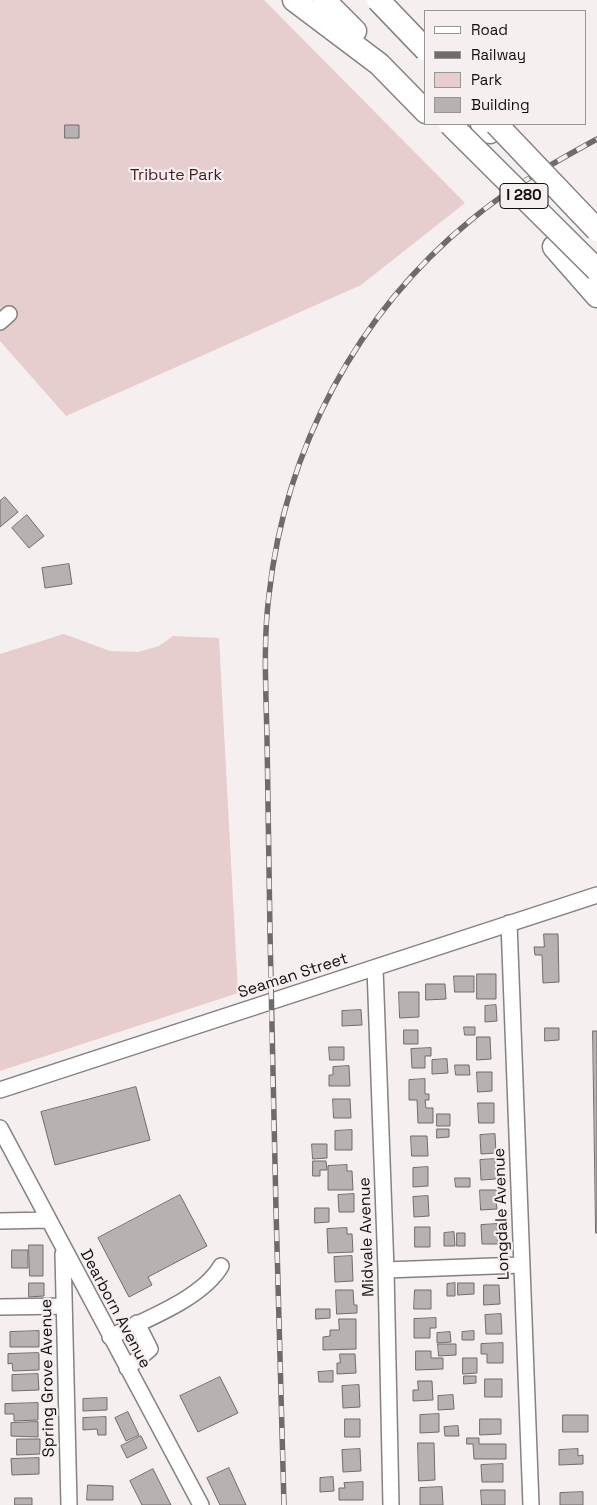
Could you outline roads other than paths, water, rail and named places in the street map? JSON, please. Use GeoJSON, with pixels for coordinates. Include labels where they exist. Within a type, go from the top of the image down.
{"type":"FeatureCollection","features":[{"type":"Feature","properties":{"kind":"highway"},"geometry":{"type":"LineString","coordinates":[[294,0],[372,58],[424,110]]}},
{"type":"Feature","properties":{"kind":"highway"},"geometry":{"type":"LineString","coordinates":[[324,0],[424,98]]}},
{"type":"Feature","properties":{"kind":"highway"},"geometry":{"type":"LineString","coordinates":[[380,0],[424,48]]}},
{"type":"Feature","properties":{"kind":"highway"},"geometry":{"type":"LineString","coordinates":[[380,0],[413,49],[424,60]]}},
{"type":"Feature","properties":{"kind":"highway"},"geometry":{"type":"LineString","coordinates":[[438,125],[554,246],[597,296]]}},
{"type":"Feature","properties":{"kind":"highway","name":"I 280"},"geometry":{"type":"LineString","coordinates":[[451,125],[597,270]]}},
{"type":"Feature","properties":{"kind":"highway"},"geometry":{"type":"LineString","coordinates":[[489,127],[561,201],[597,231]]}},
{"type":"Feature","properties":{"kind":"highway","name":"I 280"},"geometry":{"type":"LineString","coordinates":[[489,127],[597,231]]}},
{"type":"Feature","properties":{"kind":"street","name":"Seaman Street"},"geometry":{"type":"LineString","coordinates":[[0,1090],[597,895]]}},
{"type":"Feature","properties":{"kind":"street","name":"Longdale Avenue"},"geometry":{"type":"LineString","coordinates":[[509,923],[531,1505]]}},
{"type":"Feature","properties":{"kind":"street","name":"Midvale Avenue"},"geometry":{"type":"LineString","coordinates":[[375,968],[386,1270],[391,1505]]}},
{"type":"Feature","properties":{"kind":"street","name":"Dearborn Avenue"},"geometry":{"type":"LineString","coordinates":[[0,1128],[63,1250],[201,1505]]}},
{"type":"Feature","properties":{"kind":"street"},"geometry":{"type":"LineString","coordinates":[[0,1221],[49,1220]]}},
{"type":"Feature","properties":{"kind":"street","name":"Spring Grove Avenue"},"geometry":{"type":"LineString","coordinates":[[63,1250],[69,1505]]}},
{"type":"Feature","properties":{"kind":"street"},"geometry":{"type":"LineString","coordinates":[[386,1270],[522,1265]]}},
{"type":"Feature","properties":{"kind":"street"},"geometry":{"type":"LineString","coordinates":[[110,1337],[194,1294],[214,1277],[221,1266]]}},
{"type":"Feature","properties":{"kind":"street"},"geometry":{"type":"LineString","coordinates":[[0,1307],[64,1306]]}},
{"type":"Feature","properties":{"kind":"street"},"geometry":{"type":"LineString","coordinates":[[127,1368],[150,1349],[137,1323]]}},
{"type":"Feature","properties":{"kind":"railway"},"geometry":{"type":"LineString","coordinates":[[284,1505],[265,666],[267,613],[278,541],[291,488],[310,437],[333,388],[361,341],[394,297],[430,257],[486,208],[564,157],[597,139]]}},
{"type":"Feature","properties":{"kind":"park label","name":"Tribute Park"},"geometry":{"type":"Point","coordinates":[176,176]}}]}
